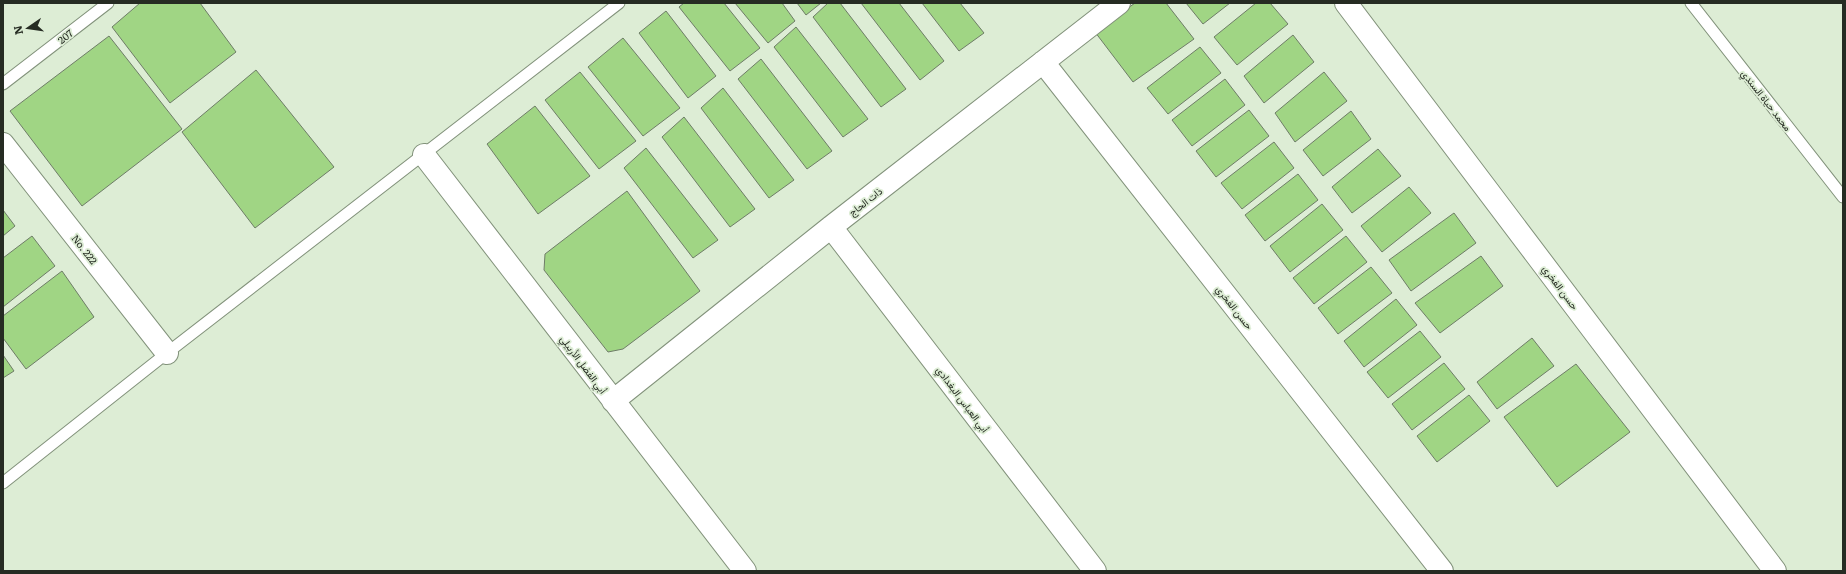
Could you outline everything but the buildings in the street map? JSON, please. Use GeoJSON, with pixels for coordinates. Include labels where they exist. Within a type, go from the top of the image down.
{"type":"FeatureCollection","features":[{"type":"Feature","properties":{"kind":"street","name":"ذات الحاج"},"geometry":{"type":"LineString","coordinates":[[613,401],[831,227],[1119,3]]}},
{"type":"Feature","properties":{"kind":"street","name":"حسن الفخري"},"geometry":{"type":"LineString","coordinates":[[1346,3],[1775,571]]}},
{"type":"Feature","properties":{"kind":"street","name":"حسن الفخري"},"geometry":{"type":"LineString","coordinates":[[1043,62],[1442,571]]}},
{"type":"Feature","properties":{"kind":"street","name":"No. 222"},"geometry":{"type":"LineString","coordinates":[[3,144],[167,353]]}},
{"type":"Feature","properties":{"kind":"street","name":"أبي الفضل الأربيلي"},"geometry":{"type":"LineString","coordinates":[[424,155],[745,571]]}},
{"type":"Feature","properties":{"kind":"street","name":"أبي العباس البغدادي"},"geometry":{"type":"LineString","coordinates":[[831,227],[1095,571]]}},
{"type":"Feature","properties":{"kind":"lane","name":"207"},"geometry":{"type":"LineString","coordinates":[[3,84],[108,3]]}},
{"type":"Feature","properties":{"kind":"lane"},"geometry":{"type":"LineString","coordinates":[[3,483],[167,353],[619,3]]}},
{"type":"Feature","properties":{"kind":"lane","name":"محمد حياة السندي"},"geometry":{"type":"LineString","coordinates":[[1691,3],[1843,197]]}}]}
